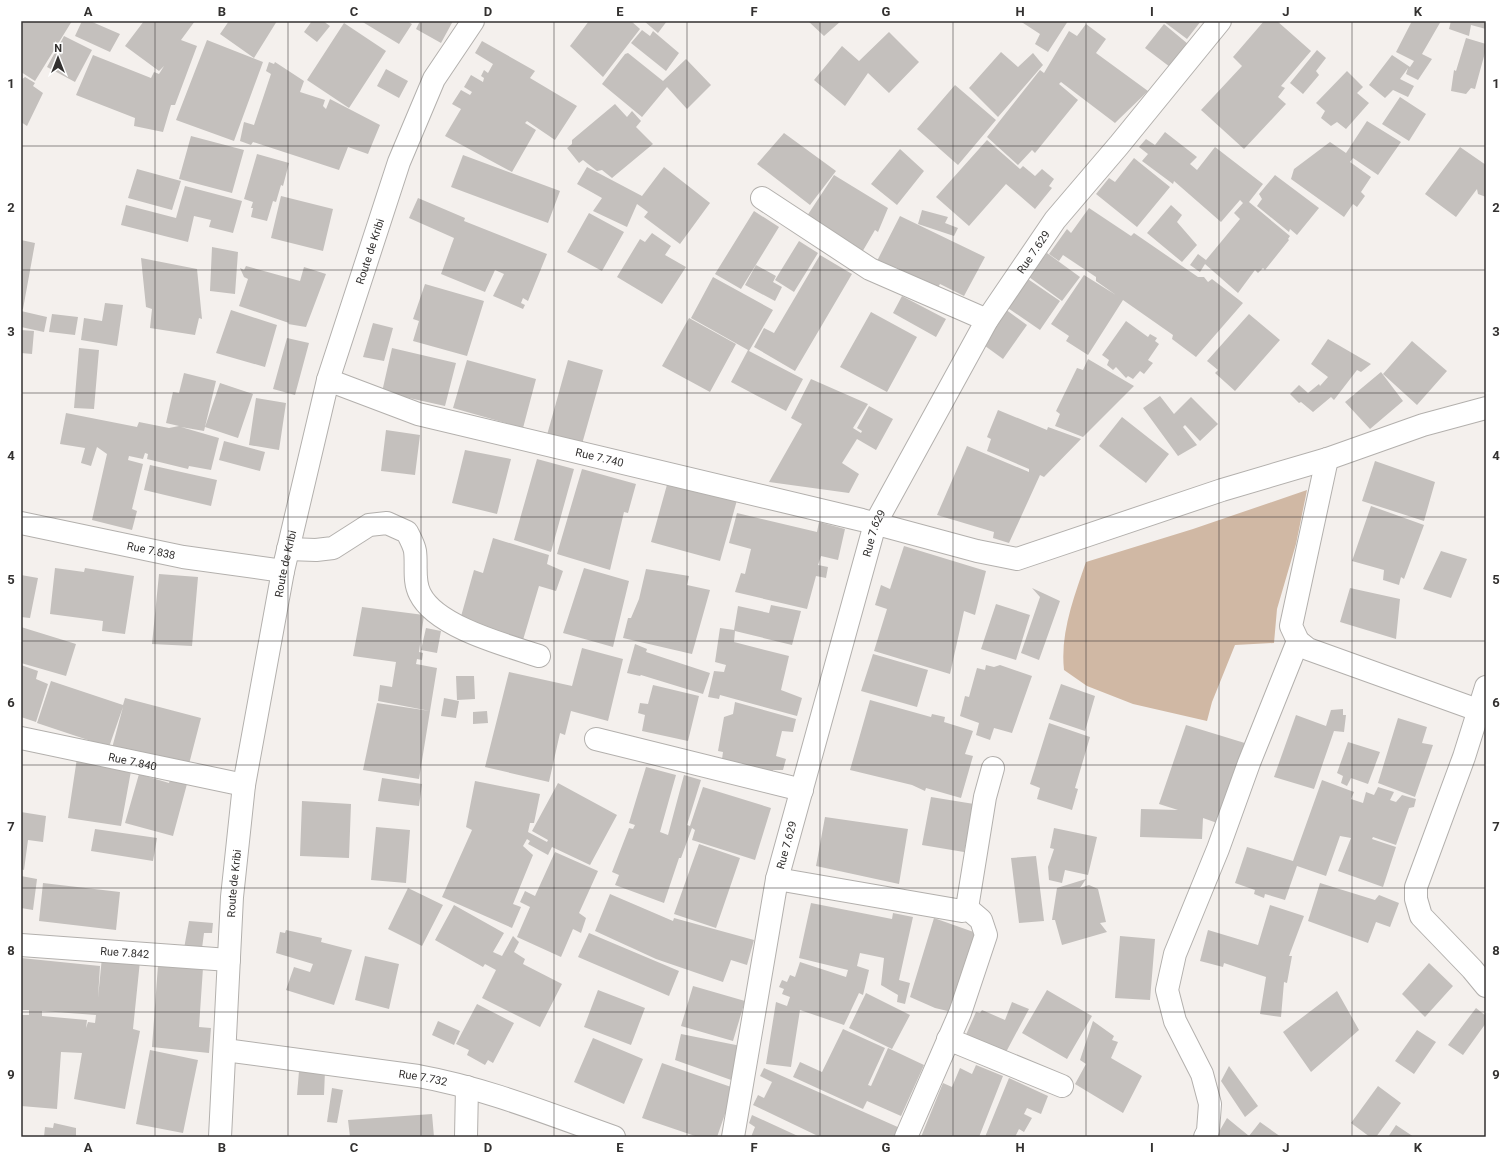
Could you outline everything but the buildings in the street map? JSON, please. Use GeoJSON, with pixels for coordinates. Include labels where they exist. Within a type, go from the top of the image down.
{"type":"FeatureCollection","features":[{"type":"Feature","properties":{"kind":"street","name":"Route de Kribi"},"geometry":{"type":"LineString","coordinates":[[220,1137],[232,897],[244,785],[283,571],[328,380],[399,162],[434,79],[473,21]]}},
{"type":"Feature","properties":{"kind":"street","name":"Rue 7.629"},"geometry":{"type":"LineString","coordinates":[[733,1137],[777,879],[875,524],[987,320],[1055,220],[1119,145],[1220,21]]}},
{"type":"Feature","properties":{"kind":"street"},"geometry":{"type":"LineString","coordinates":[[762,198],[870,269],[987,320]]}},
{"type":"Feature","properties":{"kind":"street","name":"Rue 7.740"},"geometry":{"type":"LineString","coordinates":[[328,380],[418,414],[875,524],[977,552],[1017,559],[1222,490],[1327,459],[1423,425],[1486,408]]}},
{"type":"Feature","properties":{"kind":"street"},"geometry":{"type":"LineString","coordinates":[[1327,459],[1291,626],[1298,641],[1308,649],[1482,712]]}},
{"type":"Feature","properties":{"kind":"street","name":"Rue 7.838"},"geometry":{"type":"LineString","coordinates":[[21,523],[183,557],[283,571]]}},
{"type":"Feature","properties":{"kind":"street"},"geometry":{"type":"LineString","coordinates":[[288,549],[316,550],[333,548],[369,525],[387,523],[407,532],[415,550],[416,578],[420,594],[433,611],[468,631],[539,656]]}},
{"type":"Feature","properties":{"kind":"street"},"geometry":{"type":"LineString","coordinates":[[1206,1137],[1208,1131],[1210,1104],[1202,1074],[1175,1021],[1167,990],[1178,948],[1218,849],[1249,763],[1298,641]]}},
{"type":"Feature","properties":{"kind":"street"},"geometry":{"type":"LineString","coordinates":[[1486,687],[1482,712],[1416,887],[1416,899],[1421,916],[1472,969],[1486,986]]}},
{"type":"Feature","properties":{"kind":"street","name":"Rue 7.840"},"geometry":{"type":"LineString","coordinates":[[21,738],[244,785]]}},
{"type":"Feature","properties":{"kind":"street"},"geometry":{"type":"LineString","coordinates":[[596,739],[802,790]]}},
{"type":"Feature","properties":{"kind":"street"},"geometry":{"type":"LineString","coordinates":[[967,908],[986,797],[993,768]]}},
{"type":"Feature","properties":{"kind":"street"},"geometry":{"type":"LineString","coordinates":[[777,879],[962,911],[967,908]]}},
{"type":"Feature","properties":{"kind":"street"},"geometry":{"type":"LineString","coordinates":[[906,1137],[960,1013],[986,935],[981,920],[967,908]]}},
{"type":"Feature","properties":{"kind":"street","name":"Rue 7.842"},"geometry":{"type":"LineString","coordinates":[[21,945],[229,960]]}},
{"type":"Feature","properties":{"kind":"street"},"geometry":{"type":"LineString","coordinates":[[948,1039],[1062,1086]]}},
{"type":"Feature","properties":{"kind":"street","name":"Rue 7.732"},"geometry":{"type":"LineString","coordinates":[[225,1050],[448,1081],[529,1106],[614,1137]]}},
{"type":"Feature","properties":{"kind":"street"},"geometry":{"type":"LineString","coordinates":[[466,1137],[467,1087]]}},
{"type":"Feature","properties":{"kind":"shaded area"},"geometry":{"type":"Polygon","coordinates":[[[1307,490],[1296,544],[1277,609],[1274,643],[1235,645],[1212,702],[1207,721],[1133,704],[1087,686],[1064,670],[1063,656],[1066,629],[1086,562],[1193,529],[1307,490]]]}}]}
